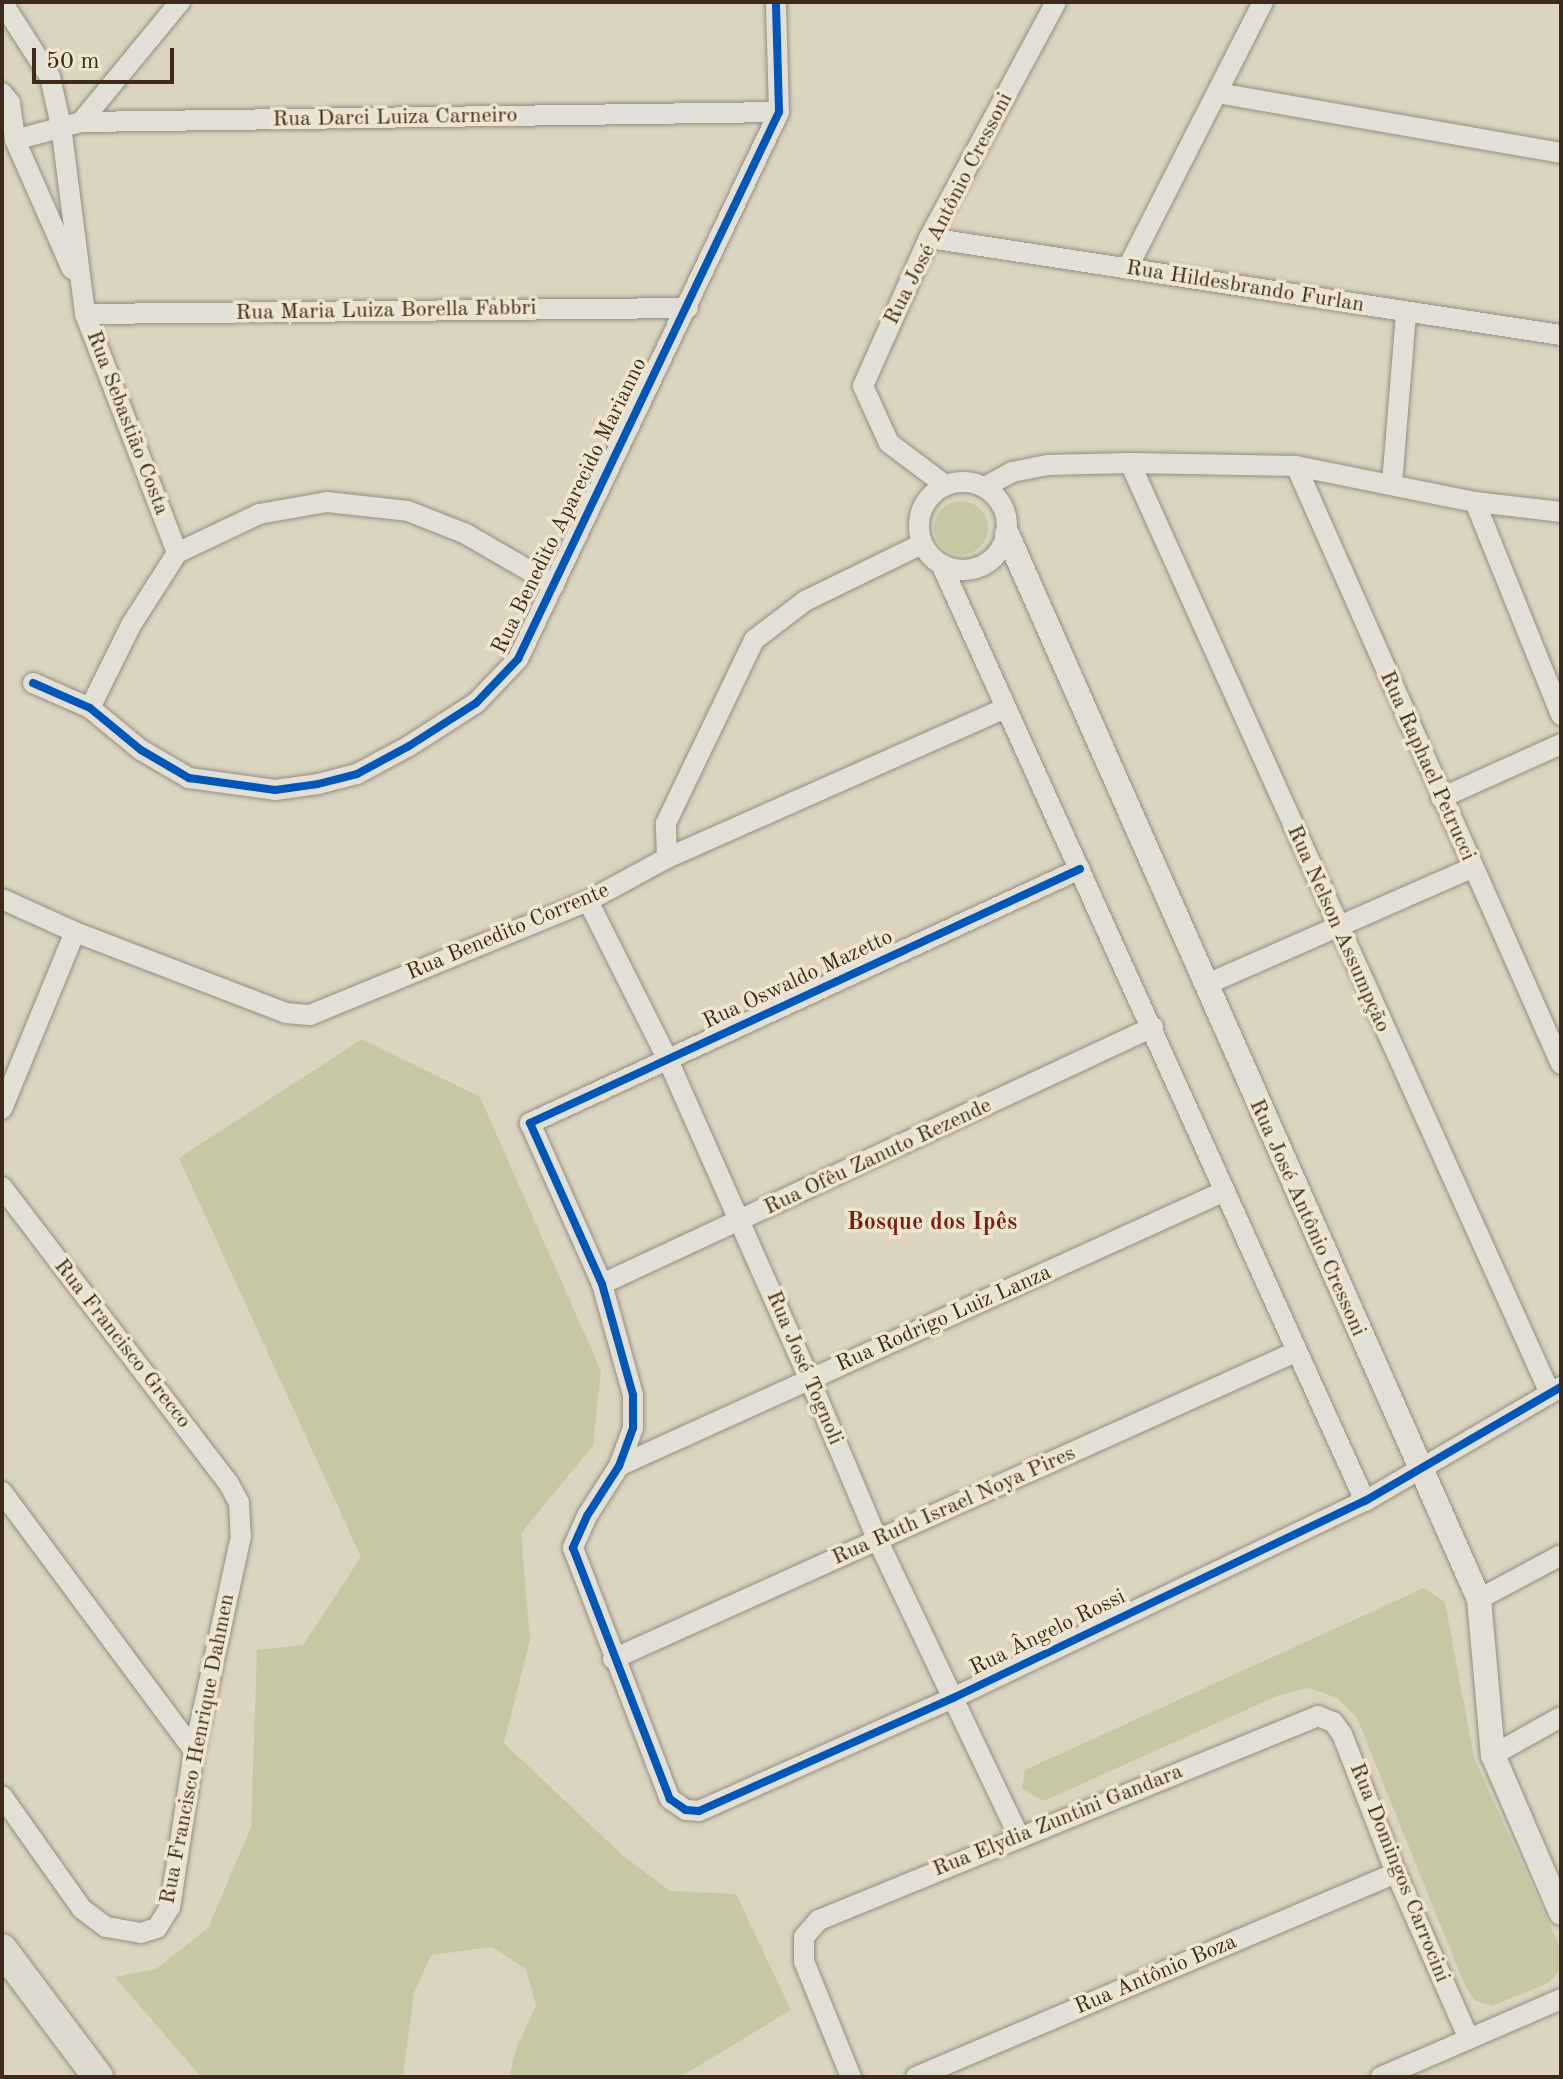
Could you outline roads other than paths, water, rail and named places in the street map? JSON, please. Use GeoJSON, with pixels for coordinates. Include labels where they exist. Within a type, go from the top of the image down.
{"type":"FeatureCollection","features":[{"type":"Feature","properties":{"kind":"main road"},"geometry":{"type":"LineString","coordinates":[[2,1949],[98,2077]]}},
{"type":"Feature","properties":{"kind":"street","name":"Rua Sebastião Costa"},"geometry":{"type":"LineString","coordinates":[[2,2],[50,77],[71,124],[85,314],[177,553]]}},
{"type":"Feature","properties":{"kind":"street"},"geometry":{"type":"LineString","coordinates":[[71,124],[180,2]]}},
{"type":"Feature","properties":{"kind":"street","name":"Rua Benedito Aparecido Marianno"},"geometry":{"type":"LineString","coordinates":[[33,683],[90,708],[141,750],[189,778],[275,790],[357,774],[409,746],[476,703],[518,659],[779,112],[776,2]]}},
{"type":"Feature","properties":{"kind":"street","name":"Rua José Antônio Cressoni"},"geometry":{"type":"LineString","coordinates":[[945,485],[889,443],[863,386],[929,238],[1056,2]]}},
{"type":"Feature","properties":{"kind":"street"},"geometry":{"type":"LineString","coordinates":[[1127,269],[1263,2]]}},
{"type":"Feature","properties":{"kind":"street"},"geometry":{"type":"LineString","coordinates":[[2,93],[10,103],[15,140],[82,291]]}},
{"type":"Feature","properties":{"kind":"street"},"geometry":{"type":"LineString","coordinates":[[1218,93],[1561,153]]}},
{"type":"Feature","properties":{"kind":"street","name":"Rua Darci Luiza Carneiro"},"geometry":{"type":"LineString","coordinates":[[15,140],[71,124],[779,112]]}},
{"type":"Feature","properties":{"kind":"street","name":"Rua Hildesbrando Furlan"},"geometry":{"type":"LineString","coordinates":[[929,238],[1561,335]]}},
{"type":"Feature","properties":{"kind":"street","name":"Rua Maria Luiza Borella Fabbri"},"geometry":{"type":"LineString","coordinates":[[85,314],[688,308]]}},
{"type":"Feature","properties":{"kind":"street"},"geometry":{"type":"LineString","coordinates":[[1392,484],[1406,312]]}},
{"type":"Feature","properties":{"kind":"street"},"geometry":{"type":"LineString","coordinates":[[985,487],[1029,467],[1130,463],[1296,466],[1475,502],[1561,512]]}},
{"type":"Feature","properties":{"kind":"street","name":"Rua Nelson Assumpção"},"geometry":{"type":"LineString","coordinates":[[1130,463],[1336,925],[1555,1390]]}},
{"type":"Feature","properties":{"kind":"street","name":"Rua Raphael Petrucci"},"geometry":{"type":"LineString","coordinates":[[1296,466],[1561,1064]]}},
{"type":"Feature","properties":{"kind":"street"},"geometry":{"type":"LineString","coordinates":[[942,566],[969,571],[983,566],[1002,547],[1007,534],[1003,507],[985,487],[972,483],[945,485],[933,493],[919,517],[922,544],[942,566],[1365,1501]]}},
{"type":"Feature","properties":{"kind":"street"},"geometry":{"type":"LineString","coordinates":[[90,708],[131,625],[177,553],[259,514],[327,502],[408,511],[466,534],[554,585]]}},
{"type":"Feature","properties":{"kind":"street"},"geometry":{"type":"LineString","coordinates":[[1475,502],[1561,715]]}},
{"type":"Feature","properties":{"kind":"street","name":"Rua José Antônio Cressoni"},"geometry":{"type":"LineString","coordinates":[[1007,534],[1419,1470],[1479,1599],[1493,1755],[1561,1913]]}},
{"type":"Feature","properties":{"kind":"street"},"geometry":{"type":"LineString","coordinates":[[667,858],[666,823],[754,640],[805,601],[922,544]]}},
{"type":"Feature","properties":{"kind":"street","name":"Rua Benedito Corrente"},"geometry":{"type":"LineString","coordinates":[[2,899],[75,932],[286,1013],[310,1015],[588,901],[667,858],[1005,708]]}},
{"type":"Feature","properties":{"kind":"street"},"geometry":{"type":"LineString","coordinates":[[1441,798],[1561,744]]}},
{"type":"Feature","properties":{"kind":"street"},"geometry":{"type":"LineString","coordinates":[[1205,985],[1472,868]]}},
{"type":"Feature","properties":{"kind":"street","name":"Rua Oswaldo Mazetto"},"geometry":{"type":"LineString","coordinates":[[602,1284],[530,1123],[1080,869]]}},
{"type":"Feature","properties":{"kind":"street","name":"Rua José Tognoli"},"geometry":{"type":"LineString","coordinates":[[588,901],[668,1060],[878,1541],[1019,1836]]}},
{"type":"Feature","properties":{"kind":"street"},"geometry":{"type":"LineString","coordinates":[[2,1109],[75,932]]}},
{"type":"Feature","properties":{"kind":"street","name":"Rua Ofêu Zanuto Rezende"},"geometry":{"type":"LineString","coordinates":[[602,1284],[741,1222],[1153,1027]]}},
{"type":"Feature","properties":{"kind":"street","name":"Rua Francisco Grecco"},"geometry":{"type":"LineString","coordinates":[[2,1187],[229,1484],[239,1503]]}},
{"type":"Feature","properties":{"kind":"street","name":"Rua Rodrigo Luiz Lanza"},"geometry":{"type":"LineString","coordinates":[[619,1466],[1225,1191]]}},
{"type":"Feature","properties":{"kind":"street"},"geometry":{"type":"LineString","coordinates":[[602,1284],[633,1395],[633,1428],[619,1466],[587,1516],[573,1548],[613,1659]]}},
{"type":"Feature","properties":{"kind":"street","name":"Rua Ruth Israel Noya Pires"},"geometry":{"type":"LineString","coordinates":[[613,1659],[1295,1352]]}},
{"type":"Feature","properties":{"kind":"street","name":"Rua Ângelo Rossi"},"geometry":{"type":"LineString","coordinates":[[613,1659],[670,1799],[686,1810],[699,1811],[953,1698],[1365,1501],[1555,1390]]}},
{"type":"Feature","properties":{"kind":"street"},"geometry":{"type":"LineString","coordinates":[[2,1492],[194,1751]]}},
{"type":"Feature","properties":{"kind":"street","name":"Rua Francisco Henrique Dahmen"},"geometry":{"type":"LineString","coordinates":[[2,1796],[82,1909],[106,1927],[141,1933],[157,1928],[170,1907],[194,1751],[241,1536],[239,1503]]}},
{"type":"Feature","properties":{"kind":"street"},"geometry":{"type":"LineString","coordinates":[[1479,1599],[1561,1555]]}},
{"type":"Feature","properties":{"kind":"street","name":"Rua Elydia Zuntini Gandara"},"geometry":{"type":"LineString","coordinates":[[851,2077],[804,1961],[804,1937],[819,1920],[1318,1716]]}},
{"type":"Feature","properties":{"kind":"street","name":"Rua Domingos Carrocini"},"geometry":{"type":"LineString","coordinates":[[1318,1716],[1333,1722],[1342,1734],[1396,1873],[1469,2039]]}},
{"type":"Feature","properties":{"kind":"street"},"geometry":{"type":"LineString","coordinates":[[1493,1755],[1561,1717]]}},
{"type":"Feature","properties":{"kind":"street","name":"Rua Antônio Boza"},"geometry":{"type":"LineString","coordinates":[[916,2077],[1396,1873]]}},
{"type":"Feature","properties":{"kind":"street"},"geometry":{"type":"LineString","coordinates":[[1381,2077],[1561,1999]]}},
{"type":"Feature","properties":{"kind":"district","name":"Bosque dos Ipês"},"geometry":{"type":"Point","coordinates":[932,1224]}}]}
